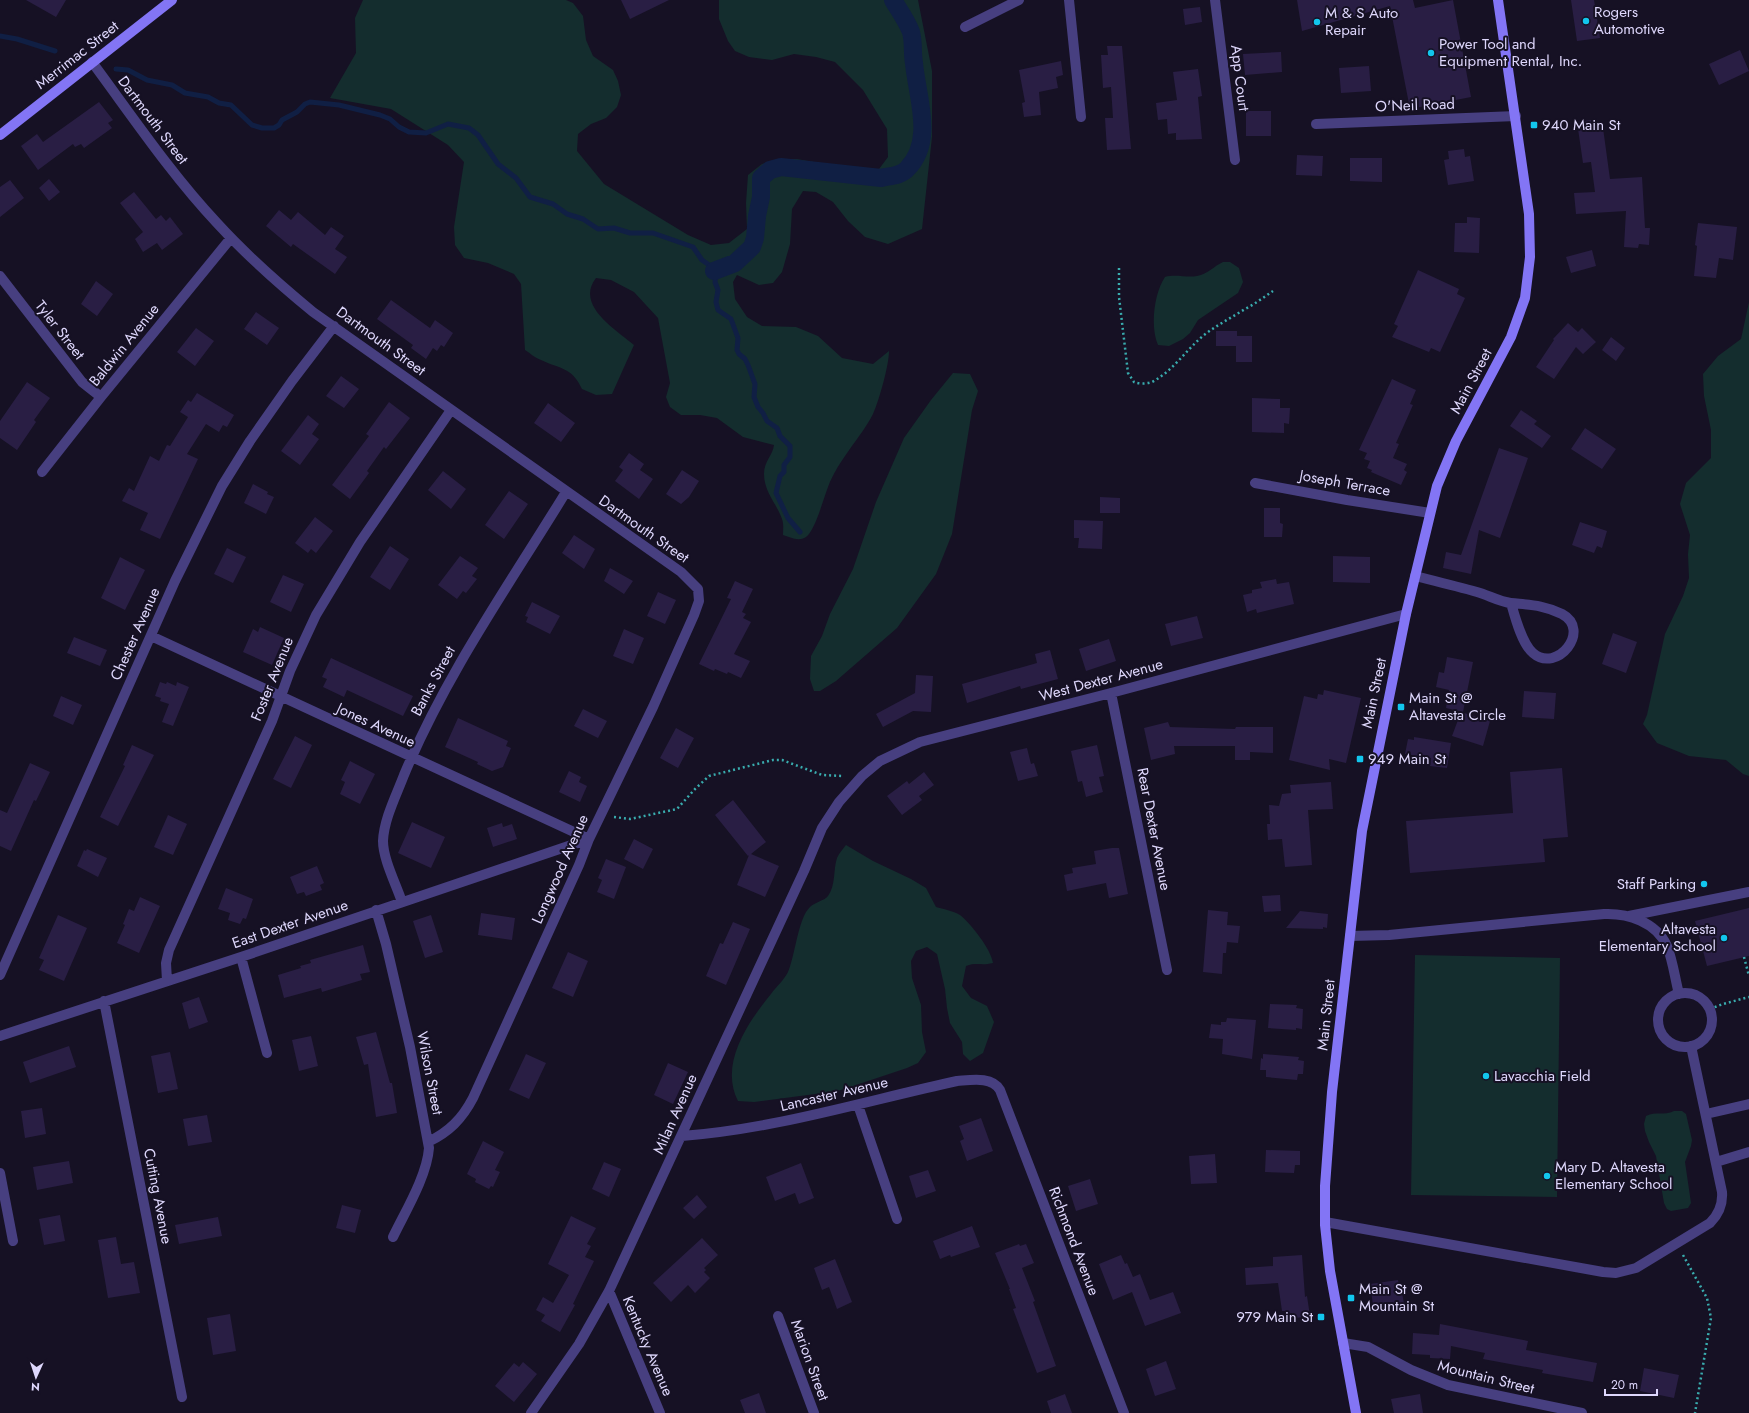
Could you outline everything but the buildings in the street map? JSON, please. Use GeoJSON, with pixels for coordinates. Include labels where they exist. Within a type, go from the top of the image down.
{"type":"FeatureCollection","features":[{"type":"Feature","properties":{"kind":"main road","name":"Merrimac Street"},"geometry":{"type":"LineString","coordinates":[[0,135],[171,0]]}},
{"type":"Feature","properties":{"kind":"main road","name":"Main Street"},"geometry":{"type":"LineString","coordinates":[[1356,1413],[1330,1271],[1325,1222],[1326,1162],[1364,812],[1406,614],[1437,486],[1448,457],[1517,323],[1526,292],[1530,257],[1529,214],[1498,0]]}},
{"type":"Feature","properties":{"kind":"street"},"geometry":{"type":"LineString","coordinates":[[965,27],[1019,0]]}},
{"type":"Feature","properties":{"kind":"street"},"geometry":{"type":"LineString","coordinates":[[1069,0],[1081,117]]}},
{"type":"Feature","properties":{"kind":"street","name":"App Court"},"geometry":{"type":"LineString","coordinates":[[1215,0],[1235,160]]}},
{"type":"Feature","properties":{"kind":"street","name":"Dartmouth Street"},"geometry":{"type":"LineString","coordinates":[[92,62],[180,180],[231,238],[292,295],[566,492],[681,572],[695,585],[699,593]]}},
{"type":"Feature","properties":{"kind":"street","name":"O'Neil Road"},"geometry":{"type":"LineString","coordinates":[[1316,124],[1516,116]]}},
{"type":"Feature","properties":{"kind":"street","name":"Baldwin Avenue"},"geometry":{"type":"LineString","coordinates":[[42,472],[101,397],[231,238]]}},
{"type":"Feature","properties":{"kind":"street","name":"Tyler Street"},"geometry":{"type":"LineString","coordinates":[[0,276],[82,382],[101,397]]}},
{"type":"Feature","properties":{"kind":"street","name":"Chester Avenue"},"geometry":{"type":"LineString","coordinates":[[0,975],[178,574],[226,480],[250,441],[334,326]]}},
{"type":"Feature","properties":{"kind":"street","name":"Foster Avenue"},"geometry":{"type":"LineString","coordinates":[[167,981],[166,963],[169,950],[272,721],[296,655],[325,598],[360,542],[451,410]]}},
{"type":"Feature","properties":{"kind":"street","name":"Joseph Terrace"},"geometry":{"type":"LineString","coordinates":[[1254,483],[1430,513]]}},
{"type":"Feature","properties":{"kind":"street","name":"Banks Street"},"geometry":{"type":"LineString","coordinates":[[402,902],[385,852],[383,838],[392,804],[411,758],[469,646],[566,492]]}},
{"type":"Feature","properties":{"kind":"street"},"geometry":{"type":"LineString","coordinates":[[1415,576],[1477,592],[1511,603],[1536,605],[1553,610],[1570,621],[1573,631],[1573,638],[1568,648],[1562,654],[1553,658],[1543,658],[1533,654],[1524,638],[1511,603]]}},
{"type":"Feature","properties":{"kind":"street","name":"Longwood Avenue"},"geometry":{"type":"LineString","coordinates":[[428,1142],[446,1132],[468,1109],[579,865],[600,815],[653,707],[691,622],[699,601],[699,593]]}},
{"type":"Feature","properties":{"kind":"street","name":"West Dexter Avenue"},"geometry":{"type":"LineString","coordinates":[[829,818],[850,788],[880,761],[920,742],[1111,694],[1406,614]]}},
{"type":"Feature","properties":{"kind":"street","name":"Jones Avenue"},"geometry":{"type":"LineString","coordinates":[[150,636],[589,839]]}},
{"type":"Feature","properties":{"kind":"street","name":"Rear Dexter Avenue"},"geometry":{"type":"LineString","coordinates":[[1111,694],[1167,970]]}},
{"type":"Feature","properties":{"kind":"street","name":"Milan Avenue"},"geometry":{"type":"LineString","coordinates":[[531,1413],[580,1344],[609,1291],[682,1136],[815,844],[829,818]]}},
{"type":"Feature","properties":{"kind":"street","name":"East Dexter Avenue"},"geometry":{"type":"LineString","coordinates":[[0,1036],[241,957],[589,839]]}},
{"type":"Feature","properties":{"kind":"street"},"geometry":{"type":"LineString","coordinates":[[1350,936],[1389,935],[1604,914],[1630,916],[1749,892]]}},
{"type":"Feature","properties":{"kind":"street","name":"Wilson Street"},"geometry":{"type":"LineString","coordinates":[[376,910],[386,944],[410,1047],[428,1142],[428,1160],[424,1172],[393,1237]]}},
{"type":"Feature","properties":{"kind":"street"},"geometry":{"type":"LineString","coordinates":[[1630,916],[1647,924],[1663,939],[1670,957],[1679,994]]}},
{"type":"Feature","properties":{"kind":"street"},"geometry":{"type":"LineString","coordinates":[[241,957],[267,1053]]}},
{"type":"Feature","properties":{"kind":"street"},"geometry":{"type":"LineString","coordinates":[[1684,993],[1695,995],[1704,1001],[1710,1009],[1712,1019],[1710,1030],[1701,1042],[1691,1046],[1681,1047],[1671,1043],[1663,1036],[1659,1026],[1659,1016],[1662,1006],[1670,998],[1684,993]]}},
{"type":"Feature","properties":{"kind":"street","name":"Cutting Avenue"},"geometry":{"type":"LineString","coordinates":[[104,1001],[182,1397]]}},
{"type":"Feature","properties":{"kind":"street"},"geometry":{"type":"LineString","coordinates":[[1325,1222],[1603,1272],[1616,1273],[1636,1268],[1707,1226],[1719,1212],[1723,1195],[1691,1046]]}},
{"type":"Feature","properties":{"kind":"street","name":"Lancaster Avenue"},"geometry":{"type":"LineString","coordinates":[[682,1136],[727,1132],[780,1122],[957,1081],[978,1080],[992,1082]]}},
{"type":"Feature","properties":{"kind":"street","name":"Richmond Avenue"},"geometry":{"type":"LineString","coordinates":[[992,1082],[997,1084],[1000,1090],[1124,1413]]}},
{"type":"Feature","properties":{"kind":"street"},"geometry":{"type":"LineString","coordinates":[[1706,1114],[1749,1104]]}},
{"type":"Feature","properties":{"kind":"street"},"geometry":{"type":"LineString","coordinates":[[858,1105],[897,1219]]}},
{"type":"Feature","properties":{"kind":"street"},"geometry":{"type":"LineString","coordinates":[[1716,1162],[1749,1152]]}},
{"type":"Feature","properties":{"kind":"street"},"geometry":{"type":"LineString","coordinates":[[0,1173],[13,1241]]}},
{"type":"Feature","properties":{"kind":"street","name":"Kentucky Avenue"},"geometry":{"type":"LineString","coordinates":[[609,1291],[660,1413]]}},
{"type":"Feature","properties":{"kind":"street","name":"Marion Street"},"geometry":{"type":"LineString","coordinates":[[778,1316],[814,1413]]}},
{"type":"Feature","properties":{"kind":"street","name":"Mountain Street"},"geometry":{"type":"LineString","coordinates":[[1343,1343],[1368,1347],[1411,1370],[1448,1385],[1582,1413]]}},
{"type":"Feature","properties":{"kind":"path"},"geometry":{"type":"LineString","coordinates":[[1119,268],[1119,297],[1128,373],[1134,382],[1138,384],[1150,383],[1160,377],[1172,368],[1192,346],[1217,325],[1246,309],[1273,291]]}},
{"type":"Feature","properties":{"kind":"path"},"geometry":{"type":"LineString","coordinates":[[600,815],[630,819],[677,810],[695,789],[710,776],[773,760],[782,760],[822,775],[838,775],[858,780]]}},
{"type":"Feature","properties":{"kind":"path"},"geometry":{"type":"LineString","coordinates":[[1744,957],[1749,976]]}},
{"type":"Feature","properties":{"kind":"path"},"geometry":{"type":"LineString","coordinates":[[1710,1009],[1723,1004],[1749,998]]}},
{"type":"Feature","properties":{"kind":"path"},"geometry":{"type":"LineString","coordinates":[[1677,1244],[1706,1298],[1710,1310],[1710,1326],[1695,1413]]}},
{"type":"Feature","properties":{"kind":"green space"},"geometry":{"type":"Polygon","coordinates":[[[363,0],[566,0],[573,3],[583,16],[586,40],[593,56],[613,70],[618,81],[621,95],[617,107],[606,118],[591,124],[578,134],[577,151],[604,184],[688,235],[711,245],[729,243],[747,229],[746,203],[748,175],[762,164],[778,159],[797,159],[864,171],[879,169],[888,157],[887,129],[863,90],[835,62],[816,57],[794,54],[772,60],[749,57],[735,51],[728,41],[719,19],[719,0],[918,0],[932,71],[932,137],[922,229],[888,244],[865,237],[848,221],[833,202],[816,192],[803,191],[792,209],[790,244],[782,272],[773,283],[759,285],[737,275],[733,282],[735,299],[747,317],[762,326],[796,327],[818,336],[842,358],[873,364],[889,351],[883,383],[873,414],[832,477],[813,528],[806,537],[797,539],[783,535],[783,525],[780,513],[766,487],[764,469],[774,445],[743,437],[717,418],[700,415],[681,415],[670,407],[666,397],[670,383],[658,318],[634,292],[611,280],[596,278],[591,288],[590,298],[600,316],[634,345],[612,394],[596,395],[582,389],[574,376],[570,373],[560,367],[535,357],[525,350],[521,284],[514,274],[488,263],[464,258],[455,245],[454,227],[464,162],[448,145],[391,109],[330,98],[356,53],[355,18],[363,0]]]}},
{"type":"Feature","properties":{"kind":"green space"},"geometry":{"type":"Polygon","coordinates":[[[1223,262],[1230,262],[1239,268],[1243,282],[1238,293],[1198,320],[1190,333],[1183,339],[1169,346],[1158,345],[1154,329],[1154,310],[1158,292],[1165,277],[1197,276],[1204,274],[1223,262]]]}},
{"type":"Feature","properties":{"kind":"green space"},"geometry":{"type":"Polygon","coordinates":[[[1749,302],[1749,776],[1743,774],[1726,760],[1689,756],[1657,743],[1643,724],[1647,715],[1665,634],[1683,596],[1689,578],[1688,554],[1690,535],[1680,504],[1686,483],[1711,458],[1711,430],[1704,396],[1703,374],[1718,356],[1741,339],[1749,302]]]}},
{"type":"Feature","properties":{"kind":"green space"},"geometry":{"type":"Polygon","coordinates":[[[953,373],[970,374],[978,391],[972,410],[952,534],[936,574],[897,628],[836,681],[820,691],[814,691],[810,679],[811,656],[822,636],[830,614],[853,569],[876,502],[904,438],[931,400],[953,373]]]}},
{"type":"Feature","properties":{"kind":"green space"},"geometry":{"type":"Polygon","coordinates":[[[846,845],[873,861],[911,879],[926,888],[936,907],[960,915],[970,924],[985,944],[993,963],[973,964],[966,966],[962,986],[971,998],[987,1006],[994,1022],[983,1053],[970,1061],[963,1054],[962,1042],[950,1023],[945,989],[937,954],[927,947],[916,951],[911,961],[912,978],[921,1005],[922,1032],[926,1052],[918,1063],[838,1091],[754,1102],[738,1101],[733,1087],[732,1073],[734,1058],[739,1044],[753,1017],[788,972],[802,920],[810,907],[826,898],[831,892],[837,858],[846,845]]]}},
{"type":"Feature","properties":{"kind":"green space","name":"Lavacchia Field"},"geometry":{"type":"Polygon","coordinates":[[[1415,955],[1560,958],[1557,1197],[1411,1195],[1415,955]]]}},
{"type":"Feature","properties":{"kind":"green space"},"geometry":{"type":"Polygon","coordinates":[[[1682,1111],[1686,1114],[1692,1140],[1685,1162],[1691,1203],[1688,1208],[1671,1211],[1667,1209],[1664,1203],[1656,1156],[1649,1142],[1644,1124],[1646,1116],[1682,1111]]]}},
{"type":"Feature","properties":{"kind":"waterway"},"geometry":{"type":"LineString","coordinates":[[714,271],[735,263],[752,247],[755,238],[757,216],[761,197],[761,178],[770,170],[781,167],[881,178],[902,173],[915,158],[920,145],[922,118],[913,59],[912,36],[893,0]]}},
{"type":"Feature","properties":{"kind":"waterway"},"geometry":{"type":"LineString","coordinates":[[0,36],[17,39],[55,51]]}},
{"type":"Feature","properties":{"kind":"waterway"},"geometry":{"type":"LineString","coordinates":[[116,69],[128,70],[147,80],[172,85],[185,93],[208,97],[219,103],[231,105],[252,125],[262,128],[274,128],[279,125],[282,120],[297,112],[305,104],[310,102],[339,105],[380,115],[390,119],[399,127],[409,132],[426,133],[448,124],[469,128],[478,135],[498,164],[516,178],[530,197],[553,204],[567,214],[583,219],[598,229],[614,228],[630,233],[653,233],[693,247],[702,260],[712,267],[716,274],[715,282],[718,290],[716,302],[718,310],[731,319],[738,338],[737,350],[745,359],[755,384],[754,397],[758,407],[767,421],[777,428],[780,436],[790,446],[790,457],[784,465],[784,472],[780,476],[776,493],[788,518],[800,532]]}},
{"type":"Feature","properties":{"kind":"place","name":"Rogers Automotive"},"geometry":{"type":"Point","coordinates":[1586,21]}},
{"type":"Feature","properties":{"kind":"place","name":"M & S Auto Repair"},"geometry":{"type":"Point","coordinates":[1317,22]}},
{"type":"Feature","properties":{"kind":"place","name":"Power Tool and Equipment Rental, Inc."},"geometry":{"type":"Point","coordinates":[1431,53]}},
{"type":"Feature","properties":{"kind":"place","name":"940 Main St"},"geometry":{"type":"Point","coordinates":[1534,125]}},
{"type":"Feature","properties":{"kind":"place","name":"Main St @ Altavesta Circle"},"geometry":{"type":"Point","coordinates":[1401,707]}},
{"type":"Feature","properties":{"kind":"place","name":"949 Main St"},"geometry":{"type":"Point","coordinates":[1360,759]}},
{"type":"Feature","properties":{"kind":"place","name":"Staff Parking"},"geometry":{"type":"Point","coordinates":[1704,884]}},
{"type":"Feature","properties":{"kind":"place","name":"Altavesta Elementary School"},"geometry":{"type":"Point","coordinates":[1724,938]}},
{"type":"Feature","properties":{"kind":"place","name":"Lavacchia Field"},"geometry":{"type":"Point","coordinates":[1486,1076]}},
{"type":"Feature","properties":{"kind":"place","name":"Mary D. Altavesta Elementary School"},"geometry":{"type":"Point","coordinates":[1547,1176]}},
{"type":"Feature","properties":{"kind":"place","name":"Main St @ Mountain St"},"geometry":{"type":"Point","coordinates":[1351,1298]}},
{"type":"Feature","properties":{"kind":"place","name":"979 Main St"},"geometry":{"type":"Point","coordinates":[1321,1317]}}]}
